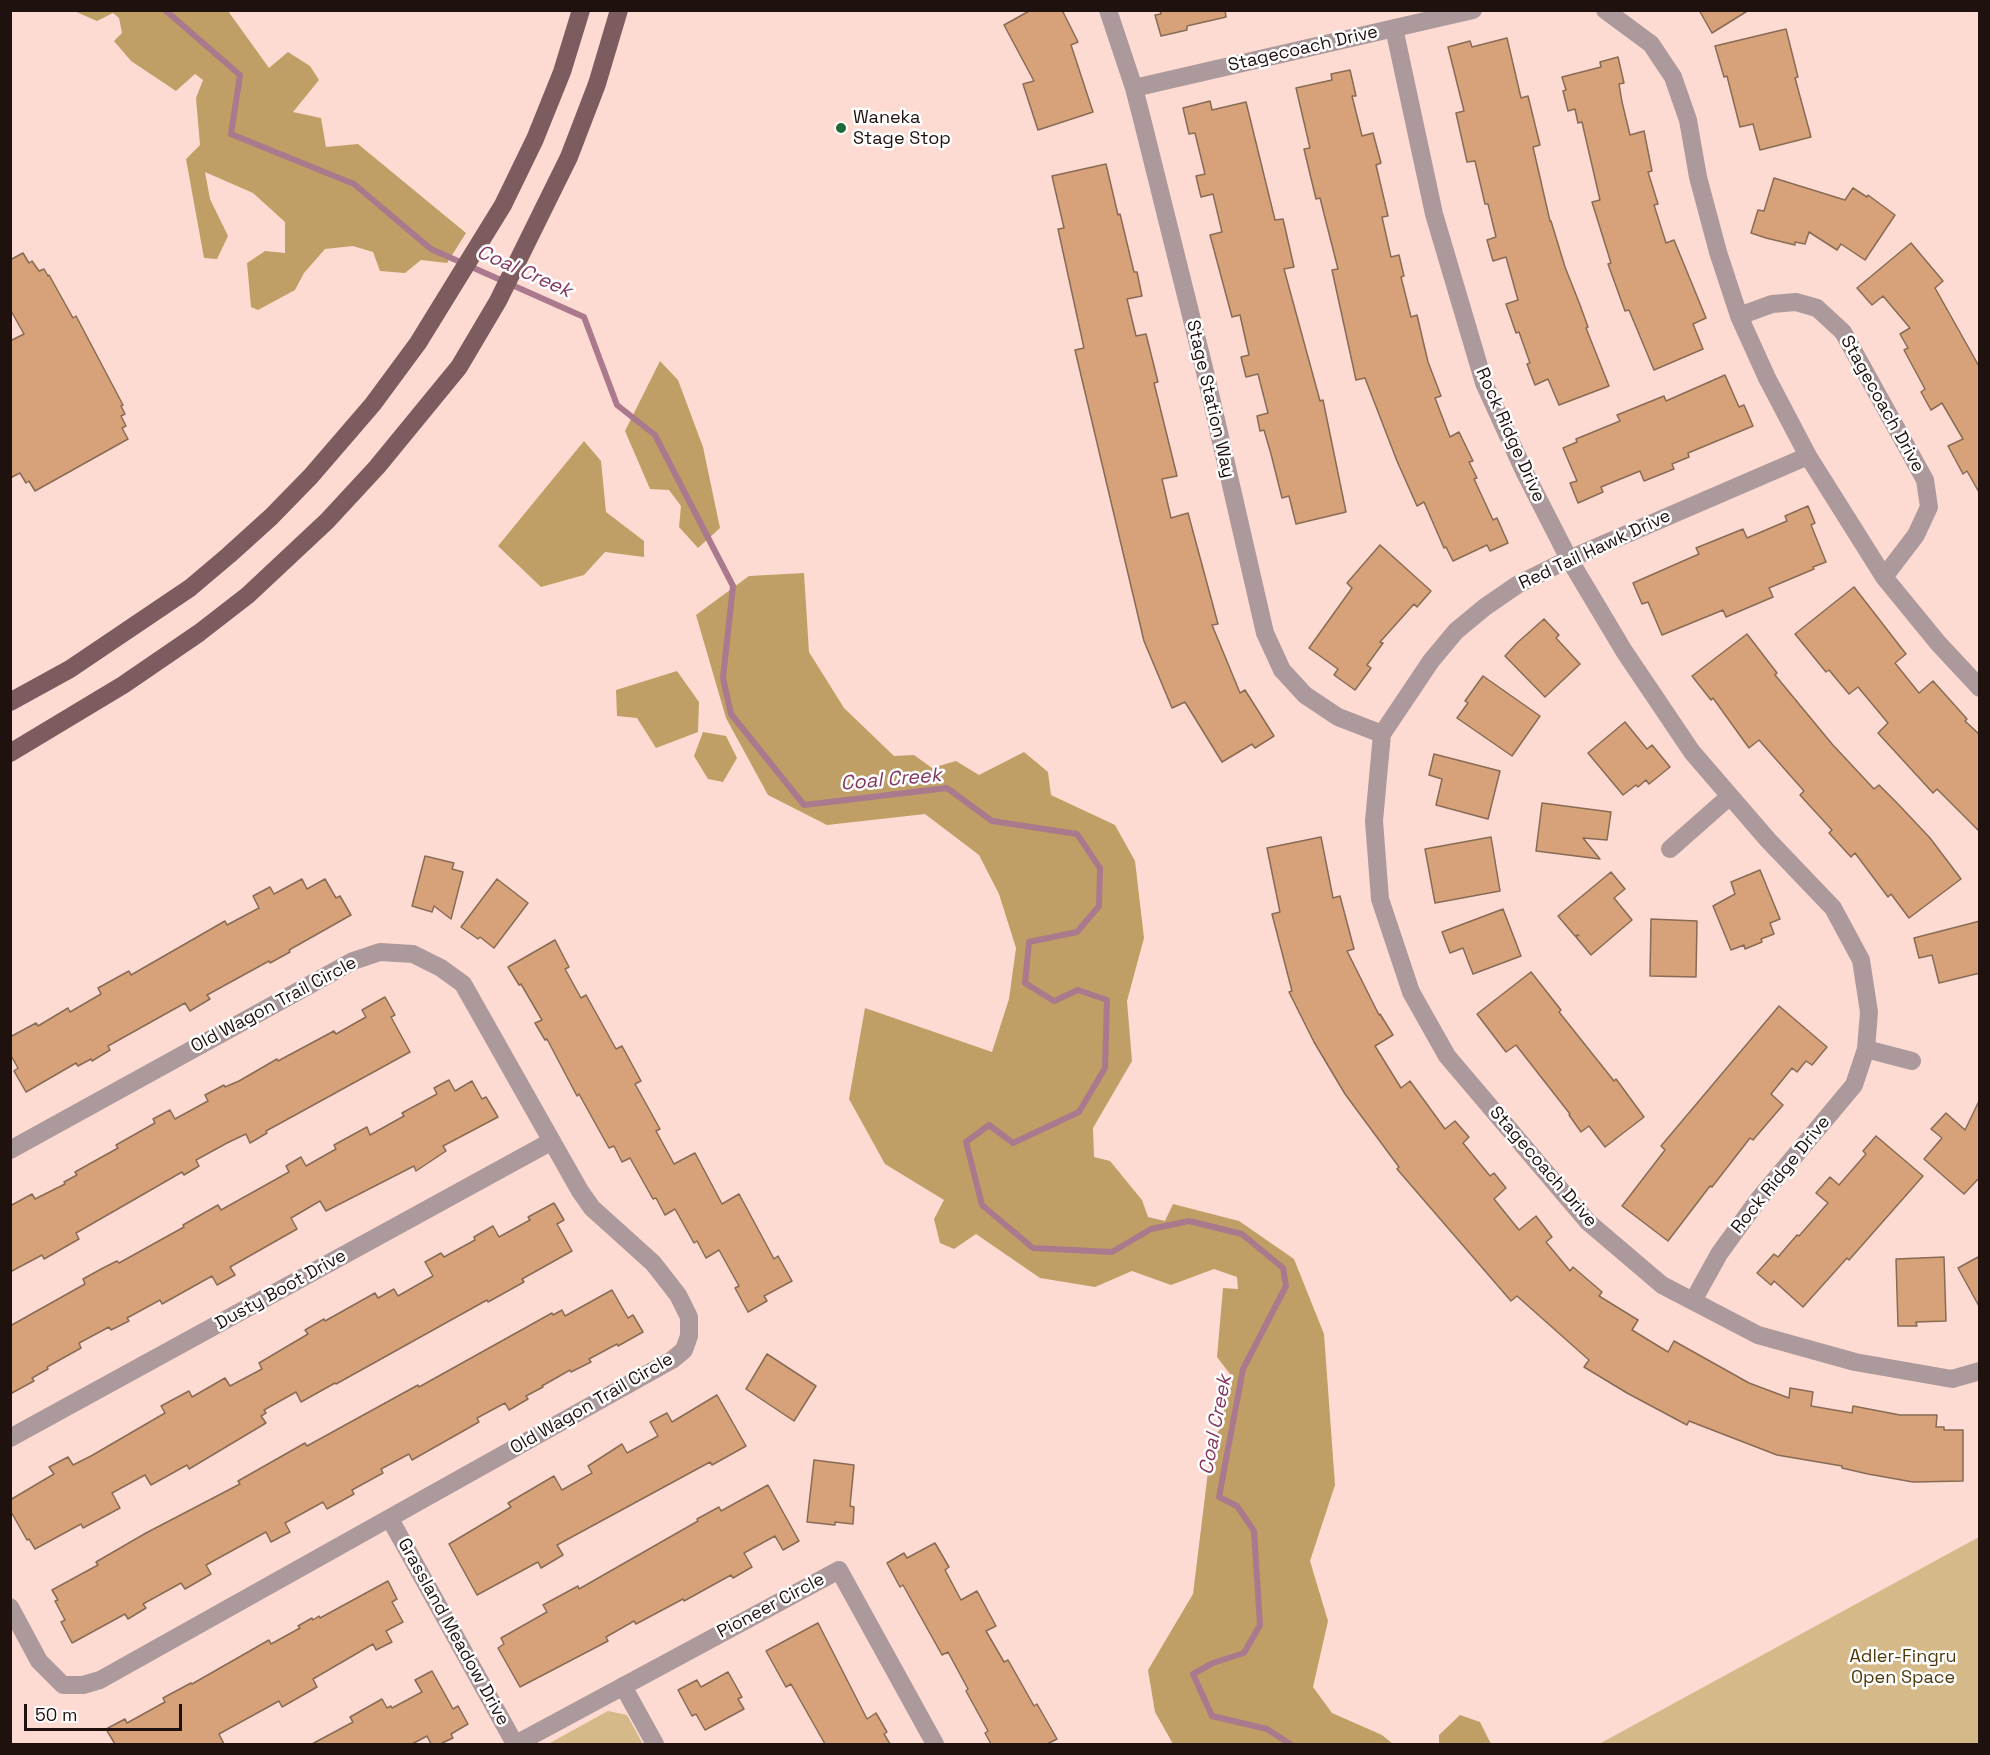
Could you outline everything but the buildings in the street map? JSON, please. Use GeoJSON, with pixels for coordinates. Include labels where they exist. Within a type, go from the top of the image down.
{"type":"FeatureCollection","features":[{"type":"Feature","properties":{"kind":"main road"},"geometry":{"type":"LineString","coordinates":[[10,702],[70,669],[190,588],[229,555],[311,476],[374,404],[418,343],[503,205],[536,139],[562,72],[581,10]]}},
{"type":"Feature","properties":{"kind":"main road"},"geometry":{"type":"LineString","coordinates":[[10,753],[123,685],[199,633],[248,595],[327,521],[370,475],[459,367],[498,301],[569,157],[597,84],[619,10]]}},
{"type":"Feature","properties":{"kind":"street","name":"Stage Station Way"},"geometry":{"type":"LineString","coordinates":[[1108,10],[1134,88],[1205,372],[1264,633],[1282,670],[1305,695],[1338,717],[1382,734]]}},
{"type":"Feature","properties":{"kind":"street","name":"Stagecoach Drive"},"geometry":{"type":"LineString","coordinates":[[1134,88],[1473,10]]}},
{"type":"Feature","properties":{"kind":"street"},"geometry":{"type":"LineString","coordinates":[[1605,10],[1651,44],[1673,76],[1688,120],[1698,177],[1718,252],[1739,316],[1767,378],[1808,456],[1884,577],[1938,644],[1980,688]]}},
{"type":"Feature","properties":{"kind":"street","name":"Rock Ridge Drive"},"geometry":{"type":"LineString","coordinates":[[1394,28],[1434,214],[1484,383],[1525,473],[1569,559],[1624,651],[1686,743],[1730,796],[1833,908],[1861,960],[1869,1012],[1866,1048],[1854,1085],[1758,1200],[1719,1254],[1693,1301]]}},
{"type":"Feature","properties":{"kind":"street","name":"Stagecoach Drive"},"geometry":{"type":"LineString","coordinates":[[1739,316],[1772,304],[1796,302],[1817,308],[1843,332],[1925,480],[1929,507],[1916,535],[1884,577]]}},
{"type":"Feature","properties":{"kind":"street","name":"Red Tail Hawk Drive"},"geometry":{"type":"LineString","coordinates":[[1374,821],[1382,734],[1431,661],[1456,631],[1517,585],[1569,559],[1808,456]]}},
{"type":"Feature","properties":{"kind":"street"},"geometry":{"type":"LineString","coordinates":[[1670,849],[1730,796]]}},
{"type":"Feature","properties":{"kind":"street","name":"Stagecoach Drive"},"geometry":{"type":"LineString","coordinates":[[1374,821],[1380,899],[1411,992],[1447,1056],[1588,1222],[1662,1285],[1758,1335],[1855,1362],[1952,1379],[1980,1371]]}},
{"type":"Feature","properties":{"kind":"street","name":"Old Wagon Trail Circle"},"geometry":{"type":"LineString","coordinates":[[10,1150],[353,961],[380,952],[413,954],[441,968],[463,984],[580,1191],[592,1208],[652,1263],[678,1294],[689,1317],[689,1336],[684,1350],[672,1360],[100,1680],[83,1685],[63,1685],[39,1660],[10,1607]]}},
{"type":"Feature","properties":{"kind":"street"},"geometry":{"type":"LineString","coordinates":[[1866,1048],[1912,1061]]}},
{"type":"Feature","properties":{"kind":"street","name":"Dusty Boot Drive"},"geometry":{"type":"LineString","coordinates":[[10,1438],[552,1141]]}},
{"type":"Feature","properties":{"kind":"street","name":"Grassland Meadow Drive"},"geometry":{"type":"LineString","coordinates":[[390,1519],[515,1744]]}},
{"type":"Feature","properties":{"kind":"street","name":"Pioneer Circle"},"geometry":{"type":"LineString","coordinates":[[515,1744],[839,1570],[935,1744]]}},
{"type":"Feature","properties":{"kind":"street"},"geometry":{"type":"LineString","coordinates":[[624,1686],[655,1744]]}},
{"type":"Feature","properties":{"kind":"green space","name":"Adler-Fingru Open Space"},"geometry":{"type":"Polygon","coordinates":[[[1979,1537],[1979,1744],[1599,1744],[1979,1537]]]}},
{"type":"Feature","properties":{"kind":"green space"},"geometry":{"type":"Polygon","coordinates":[[[608,1711],[627,1715],[643,1744],[548,1744],[608,1711]]]}},
{"type":"Feature","properties":{"kind":"shaded area"},"geometry":{"type":"Polygon","coordinates":[[[74,11],[228,11],[269,68],[288,52],[310,66],[319,80],[293,112],[321,118],[326,147],[358,144],[466,233],[447,263],[421,260],[405,273],[380,271],[373,252],[353,246],[325,249],[304,273],[295,290],[258,310],[251,307],[247,263],[265,251],[285,253],[285,222],[253,193],[205,172],[210,199],[228,236],[217,259],[204,258],[186,159],[200,145],[196,98],[203,80],[195,74],[176,91],[131,61],[114,41],[122,33],[119,18],[113,13],[97,21],[74,11]]]}},
{"type":"Feature","properties":{"kind":"shaded area"},"geometry":{"type":"Polygon","coordinates":[[[660,361],[678,380],[703,447],[720,528],[698,548],[679,527],[681,506],[669,490],[650,489],[625,431],[660,361]]]}},
{"type":"Feature","properties":{"kind":"shaded area"},"geometry":{"type":"Polygon","coordinates":[[[584,441],[601,461],[606,512],[644,541],[644,557],[605,552],[584,575],[541,587],[498,546],[584,441]]]}},
{"type":"Feature","properties":{"kind":"shaded area"},"geometry":{"type":"Polygon","coordinates":[[[804,573],[809,652],[844,708],[894,756],[914,755],[932,768],[956,761],[979,775],[1024,752],[1048,772],[1051,795],[1115,825],[1135,861],[1144,938],[1127,1001],[1132,1061],[1093,1128],[1094,1157],[1110,1161],[1142,1200],[1148,1217],[1165,1221],[1173,1204],[1239,1221],[1294,1259],[1324,1334],[1335,1485],[1310,1561],[1328,1621],[1313,1687],[1332,1713],[1382,1735],[1393,1744],[1173,1744],[1155,1712],[1148,1670],[1193,1594],[1212,1439],[1221,1428],[1230,1374],[1217,1357],[1223,1288],[1238,1289],[1237,1277],[1214,1269],[1171,1285],[1132,1271],[1095,1287],[1040,1278],[976,1234],[954,1249],[940,1243],[934,1219],[944,1200],[885,1164],[849,1099],[865,1008],[992,1052],[1009,999],[1016,948],[999,894],[979,855],[925,814],[827,825],[768,795],[726,718],[696,615],[749,576],[804,573]]]}},
{"type":"Feature","properties":{"kind":"shaded area"},"geometry":{"type":"Polygon","coordinates":[[[677,671],[699,702],[698,732],[656,748],[637,718],[617,716],[616,690],[677,671]]]}},
{"type":"Feature","properties":{"kind":"shaded area"},"geometry":{"type":"Polygon","coordinates":[[[703,732],[726,736],[737,758],[723,782],[708,779],[694,756],[703,732]]]}},
{"type":"Feature","properties":{"kind":"shaded area"},"geometry":{"type":"Polygon","coordinates":[[[1460,1715],[1480,1722],[1491,1744],[1439,1744],[1439,1735],[1460,1715]]]}},
{"type":"Feature","properties":{"kind":"waterway","name":"Coal Creek"},"geometry":{"type":"LineString","coordinates":[[165,10],[240,75],[231,134],[354,184],[431,249],[584,317],[617,405],[655,435],[733,586],[723,678],[731,714],[804,805],[947,788],[992,821],[1077,834],[1100,868],[1099,906],[1077,932],[1029,942],[1025,983],[1054,1001],[1078,990],[1107,1000],[1105,1068],[1079,1112],[1013,1143],[989,1125],[966,1142],[982,1205],[1033,1248],[1112,1252],[1151,1229],[1189,1221],[1242,1234],[1283,1268],[1286,1286],[1243,1369],[1219,1497],[1237,1506],[1254,1531],[1260,1625],[1244,1653],[1213,1663],[1193,1674],[1212,1716],[1267,1729],[1290,1744]]}},
{"type":"Feature","properties":{"kind":"place","name":"Waneka Stage Stop"},"geometry":{"type":"Point","coordinates":[841,128]}}]}
